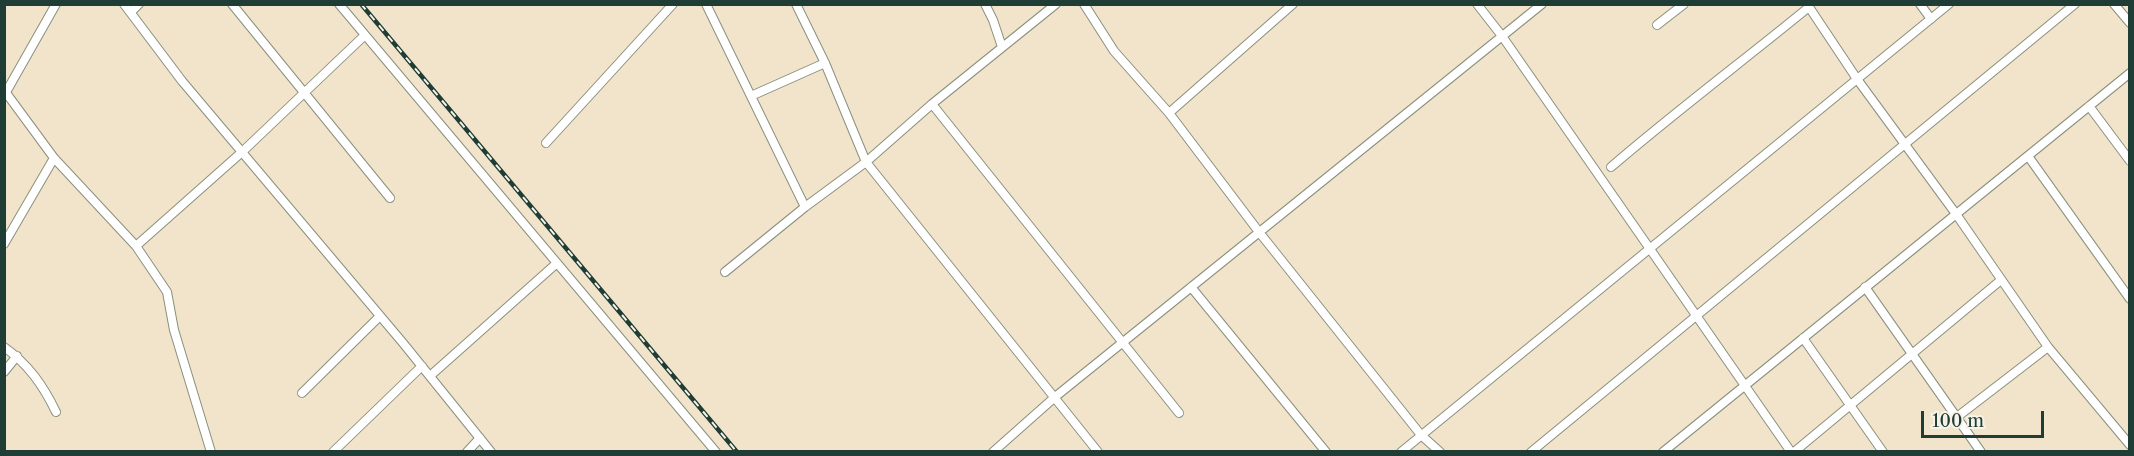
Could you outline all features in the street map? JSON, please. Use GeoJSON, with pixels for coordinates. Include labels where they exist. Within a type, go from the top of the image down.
{"type":"FeatureCollection","features":[{"type":"Feature","properties":{"kind":"street"},"geometry":{"type":"LineString","coordinates":[[57,4],[5,93],[54,158],[136,246],[167,292],[174,330],[211,452]]}},
{"type":"Feature","properties":{"kind":"street"},"geometry":{"type":"LineString","coordinates":[[124,4],[182,81],[422,366],[491,452]]}},
{"type":"Feature","properties":{"kind":"street"},"geometry":{"type":"LineString","coordinates":[[131,12],[139,4]]}},
{"type":"Feature","properties":{"kind":"street"},"geometry":{"type":"LineString","coordinates":[[232,4],[390,198]]}},
{"type":"Feature","properties":{"kind":"street"},"geometry":{"type":"LineString","coordinates":[[339,4],[716,452]]}},
{"type":"Feature","properties":{"kind":"street"},"geometry":{"type":"LineString","coordinates":[[546,143],[673,4]]}},
{"type":"Feature","properties":{"kind":"street"},"geometry":{"type":"LineString","coordinates":[[706,4],[805,207]]}},
{"type":"Feature","properties":{"kind":"street"},"geometry":{"type":"LineString","coordinates":[[796,4],[825,63],[866,162],[1098,452]]}},
{"type":"Feature","properties":{"kind":"street"},"geometry":{"type":"LineString","coordinates":[[985,4],[1002,48]]}},
{"type":"Feature","properties":{"kind":"street"},"geometry":{"type":"LineString","coordinates":[[725,272],[805,207],[866,162],[932,104],[1056,4]]}},
{"type":"Feature","properties":{"kind":"street"},"geometry":{"type":"LineString","coordinates":[[1084,4],[1114,51],[1169,112],[1259,232],[1421,435],[1440,452]]}},
{"type":"Feature","properties":{"kind":"street"},"geometry":{"type":"LineString","coordinates":[[1169,112],[1293,4]]}},
{"type":"Feature","properties":{"kind":"street"},"geometry":{"type":"LineString","coordinates":[[1477,4],[1502,36],[1792,452],[2001,280]]}},
{"type":"Feature","properties":{"kind":"street"},"geometry":{"type":"LineString","coordinates":[[993,452],[1054,397],[1542,4]]}},
{"type":"Feature","properties":{"kind":"street"},"geometry":{"type":"LineString","coordinates":[[1657,25],[1684,4]]}},
{"type":"Feature","properties":{"kind":"street"},"geometry":{"type":"LineString","coordinates":[[1920,4],[1930,20]]}},
{"type":"Feature","properties":{"kind":"street"},"geometry":{"type":"LineString","coordinates":[[1401,452],[1949,4]]}},
{"type":"Feature","properties":{"kind":"street"},"geometry":{"type":"LineString","coordinates":[[1531,452],[2075,4]]}},
{"type":"Feature","properties":{"kind":"street"},"geometry":{"type":"LineString","coordinates":[[2114,4],[2130,23]]}},
{"type":"Feature","properties":{"kind":"street"},"geometry":{"type":"LineString","coordinates":[[1611,168],[1677,111],[1714,85],[1808,6],[1857,79],[1956,214],[2048,347],[2129,448]]}},
{"type":"Feature","properties":{"kind":"street"},"geometry":{"type":"LineString","coordinates":[[136,246],[242,152],[365,35]]}},
{"type":"Feature","properties":{"kind":"street"},"geometry":{"type":"LineString","coordinates":[[751,96],[825,63]]}},
{"type":"Feature","properties":{"kind":"street"},"geometry":{"type":"LineString","coordinates":[[1663,452],[2130,73]]}},
{"type":"Feature","properties":{"kind":"street"},"geometry":{"type":"LineString","coordinates":[[932,104],[1179,413]]}},
{"type":"Feature","properties":{"kind":"street"},"geometry":{"type":"LineString","coordinates":[[2089,106],[2130,161]]}},
{"type":"Feature","properties":{"kind":"street"},"geometry":{"type":"LineString","coordinates":[[2028,156],[2130,299]]}},
{"type":"Feature","properties":{"kind":"street"},"geometry":{"type":"LineString","coordinates":[[4,243],[54,158]]}},
{"type":"Feature","properties":{"kind":"street"},"geometry":{"type":"LineString","coordinates":[[430,376],[557,263]]}},
{"type":"Feature","properties":{"kind":"street"},"geometry":{"type":"LineString","coordinates":[[1191,287],[1326,452]]}},
{"type":"Feature","properties":{"kind":"street"},"geometry":{"type":"LineString","coordinates":[[1865,287],[1981,452]]}},
{"type":"Feature","properties":{"kind":"street"},"geometry":{"type":"LineString","coordinates":[[302,393],[380,316]]}},
{"type":"Feature","properties":{"kind":"street"},"geometry":{"type":"LineString","coordinates":[[1803,338],[1883,452]]}},
{"type":"Feature","properties":{"kind":"street"},"geometry":{"type":"LineString","coordinates":[[4,347],[17,356],[44,387],[56,412]]}},
{"type":"Feature","properties":{"kind":"street"},"geometry":{"type":"LineString","coordinates":[[1957,417],[2048,347]]}},
{"type":"Feature","properties":{"kind":"street"},"geometry":{"type":"LineString","coordinates":[[4,372],[17,356]]}},
{"type":"Feature","properties":{"kind":"street"},"geometry":{"type":"LineString","coordinates":[[333,452],[422,366]]}},
{"type":"Feature","properties":{"kind":"street"},"geometry":{"type":"LineString","coordinates":[[467,452],[480,438]]}},
{"type":"Feature","properties":{"kind":"railway"},"geometry":{"type":"LineString","coordinates":[[361,4],[737,452]]}}]}
